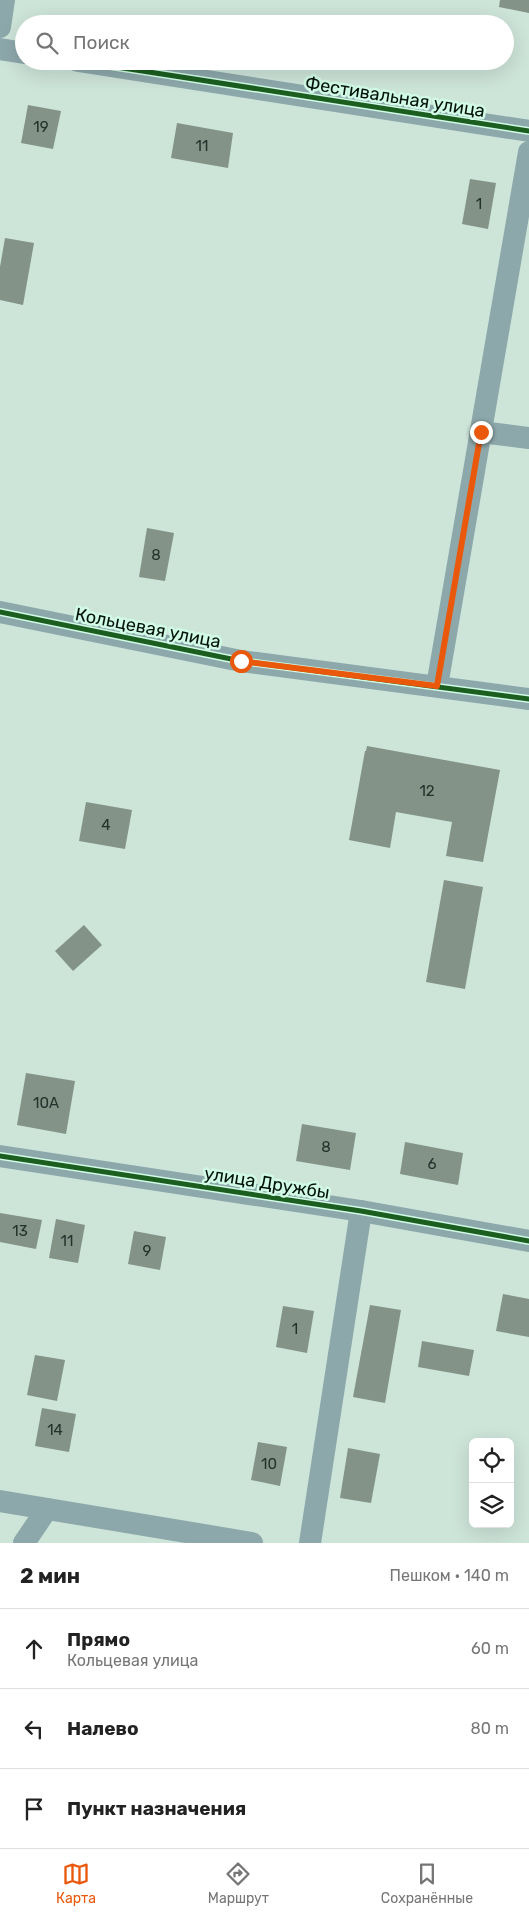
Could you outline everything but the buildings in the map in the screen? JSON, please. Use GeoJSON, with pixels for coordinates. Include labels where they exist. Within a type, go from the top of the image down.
{"type":"FeatureCollection","features":[{"type":"Feature","properties":{"kind":"street"},"geometry":{"type":"LineString","coordinates":[[0,27],[4,0]]}},
{"type":"Feature","properties":{"kind":"street"},"geometry":{"type":"LineString","coordinates":[[0,49],[15,52]]}},
{"type":"Feature","properties":{"kind":"street","name":"Фестивальная улица"},"geometry":{"type":"LineString","coordinates":[[135,70],[529,132]]}},
{"type":"Feature","properties":{"kind":"street"},"geometry":{"type":"LineString","coordinates":[[437,686],[529,152]]}},
{"type":"Feature","properties":{"kind":"street"},"geometry":{"type":"LineString","coordinates":[[481,432],[529,438]]}},
{"type":"Feature","properties":{"kind":"street","name":"Кольцевая улица"},"geometry":{"type":"LineString","coordinates":[[0,612],[241,661],[529,699]]}},
{"type":"Feature","properties":{"kind":"street","name":"улица Дружбы"},"geometry":{"type":"LineString","coordinates":[[0,1156],[361,1211],[529,1241]]}},
{"type":"Feature","properties":{"kind":"street"},"geometry":{"type":"LineString","coordinates":[[310,1543],[361,1211]]}},
{"type":"Feature","properties":{"kind":"street"},"geometry":{"type":"LineString","coordinates":[[0,1501],[252,1543]]}},
{"type":"Feature","properties":{"kind":"street"},"geometry":{"type":"LineString","coordinates":[[24,1543],[47,1509]]}},
{"type":"Feature","properties":{"kind":"cycle path"},"geometry":{"type":"LineString","coordinates":[[136,70],[529,131]]}},
{"type":"Feature","properties":{"kind":"cycle path"},"geometry":{"type":"LineString","coordinates":[[0,612],[241,661],[529,699]]}},
{"type":"Feature","properties":{"kind":"cycle path"},"geometry":{"type":"LineString","coordinates":[[0,1156],[361,1211],[529,1241]]}},
{"type":"Feature","properties":{"kind":"route"},"geometry":{"type":"LineString","coordinates":[[241,661],[437,686],[481,432]]}}]}
